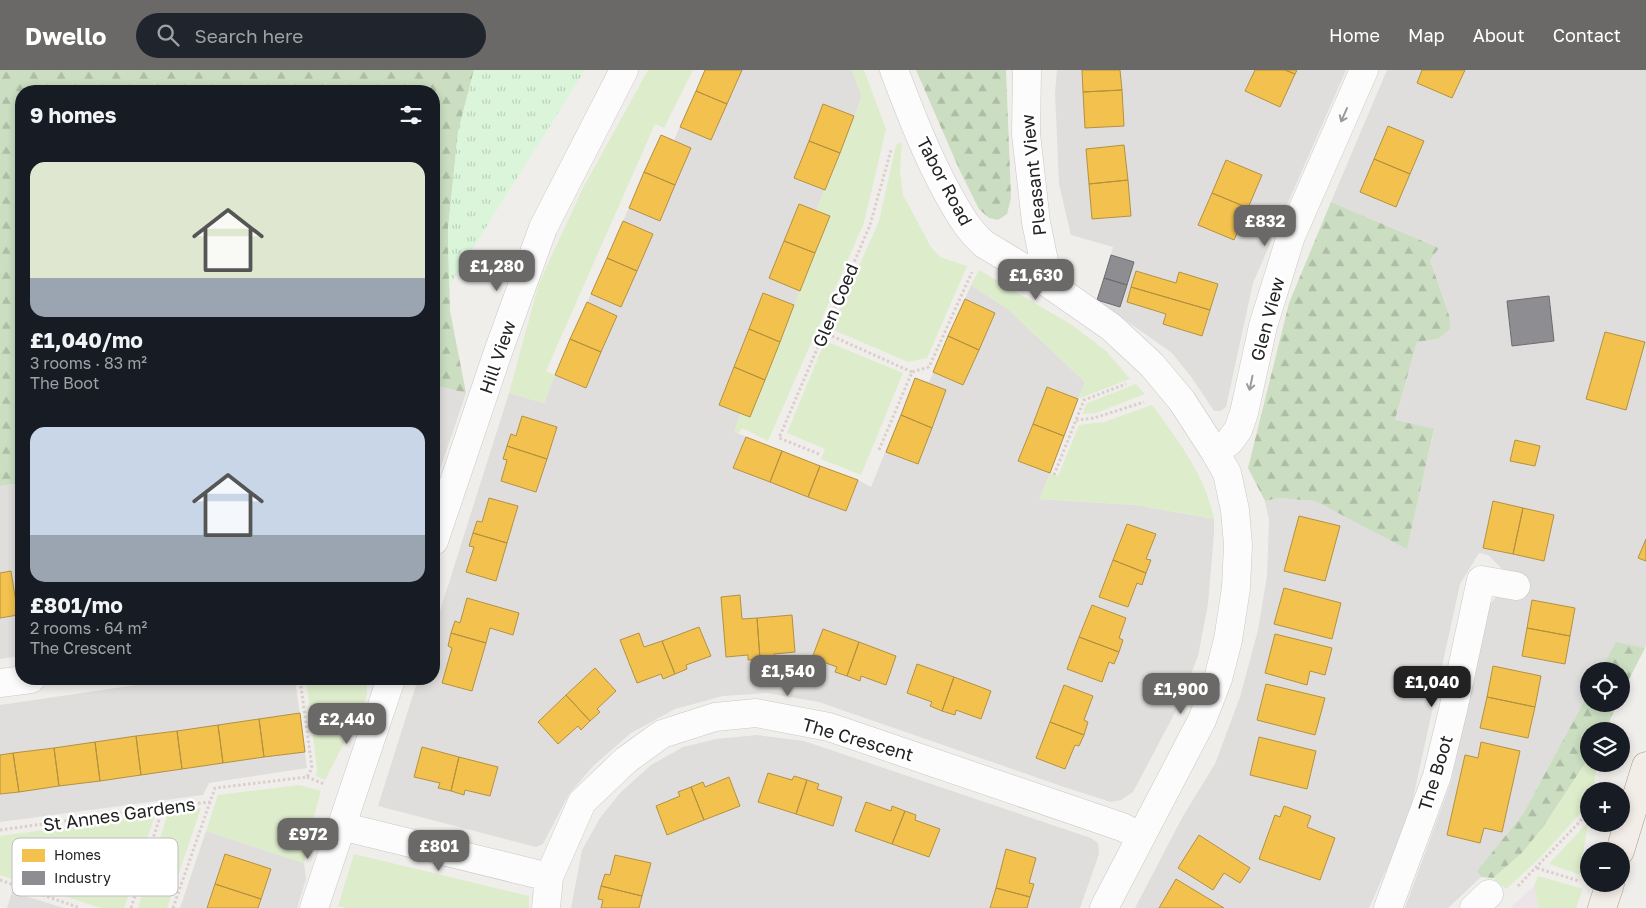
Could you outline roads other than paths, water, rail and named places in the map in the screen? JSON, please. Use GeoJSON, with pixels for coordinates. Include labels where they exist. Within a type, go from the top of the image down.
{"type":"FeatureCollection","features":[{"type":"Feature","properties":{"kind":"main road"},"geometry":{"type":"LineString","coordinates":[[1623,842],[1646,766]]}},
{"type":"Feature","properties":{"kind":"main road"},"geometry":{"type":"LineString","coordinates":[[1602,908],[1607,892]]}},
{"type":"Feature","properties":{"kind":"street","name":"Hill View"},"geometry":{"type":"LineString","coordinates":[[440,523],[498,352],[543,228],[624,70]]}},
{"type":"Feature","properties":{"kind":"street","name":"Tabor Road"},"geometry":{"type":"LineString","coordinates":[[894,70],[939,178],[960,216],[977,238],[1042,279],[1110,327],[1152,365],[1182,400],[1227,473],[1235,510],[1238,546],[1236,588],[1228,640],[1218,678],[1202,720],[1180,766],[1140,836],[1104,908]]}},
{"type":"Feature","properties":{"kind":"street","name":"Pleasant View"},"geometry":{"type":"LineString","coordinates":[[1026,70],[1026,134],[1036,222],[1045,266],[1042,279]]}},
{"type":"Feature","properties":{"kind":"street","name":"Glen View"},"geometry":{"type":"LineString","coordinates":[[1215,452],[1230,442],[1238,430],[1244,413],[1263,326],[1291,236],[1364,70]]}},
{"type":"Feature","properties":{"kind":"street","name":"The Boot"},"geometry":{"type":"LineString","coordinates":[[1388,908],[1437,776],[1454,710],[1481,580],[1516,586]]}},
{"type":"Feature","properties":{"kind":"street"},"geometry":{"type":"LineString","coordinates":[[0,683],[15,681]]}},
{"type":"Feature","properties":{"kind":"street"},"geometry":{"type":"LineString","coordinates":[[314,908],[389,685]]}},
{"type":"Feature","properties":{"kind":"street","name":"The Crescent"},"geometry":{"type":"LineString","coordinates":[[546,908],[549,877],[582,802],[626,760],[662,734],[715,717],[756,713],[829,727],[1122,827],[1140,836]]}},
{"type":"Feature","properties":{"kind":"street"},"geometry":{"type":"LineString","coordinates":[[342,825],[549,877]]}}]}
